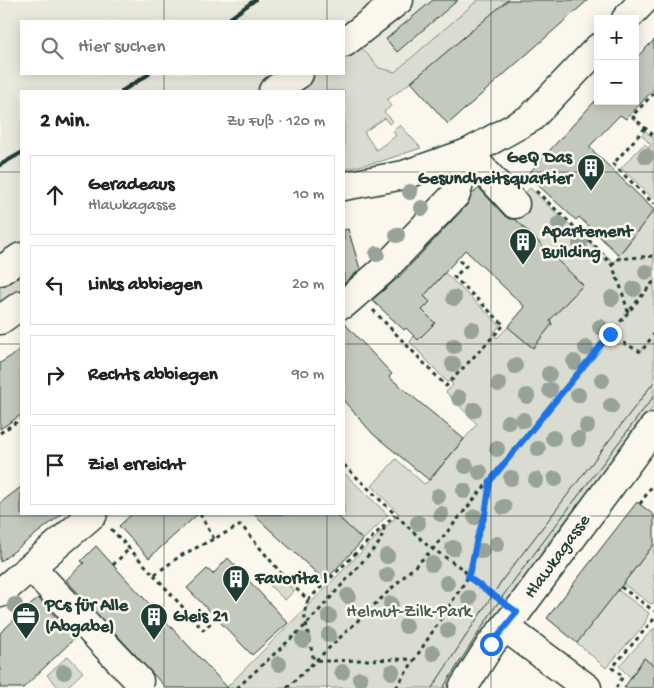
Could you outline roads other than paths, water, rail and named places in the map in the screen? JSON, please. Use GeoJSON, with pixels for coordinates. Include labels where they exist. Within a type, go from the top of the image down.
{"type":"FeatureCollection","features":[{"type":"Feature","properties":{"kind":"street"},"geometry":{"type":"LineString","coordinates":[[345,42],[399,0]]}},
{"type":"Feature","properties":{"kind":"street"},"geometry":{"type":"LineString","coordinates":[[630,15],[644,0]]}},
{"type":"Feature","properties":{"kind":"street"},"geometry":{"type":"LineString","coordinates":[[345,186],[404,176],[468,154],[531,118],[594,52]]}},
{"type":"Feature","properties":{"kind":"street"},"geometry":{"type":"LineString","coordinates":[[275,90],[297,75]]}},
{"type":"Feature","properties":{"kind":"street"},"geometry":{"type":"LineString","coordinates":[[468,154],[525,197]]}},
{"type":"Feature","properties":{"kind":"street"},"geometry":{"type":"LineString","coordinates":[[350,299],[381,272],[456,194],[468,154]]}},
{"type":"Feature","properties":{"kind":"street"},"geometry":{"type":"LineString","coordinates":[[0,271],[20,258]]}},
{"type":"Feature","properties":{"kind":"street"},"geometry":{"type":"LineString","coordinates":[[0,320],[20,306]]}},
{"type":"Feature","properties":{"kind":"street","name":"Hlawkagasse"},"geometry":{"type":"LineString","coordinates":[[463,688],[491,644],[511,620],[654,427]]}},
{"type":"Feature","properties":{"kind":"street"},"geometry":{"type":"LineString","coordinates":[[0,593],[31,567],[101,521]]}},
{"type":"Feature","properties":{"kind":"street"},"geometry":{"type":"LineString","coordinates":[[31,567],[139,682]]}},
{"type":"Feature","properties":{"kind":"street"},"geometry":{"type":"LineString","coordinates":[[511,620],[587,688]]}},
{"type":"Feature","properties":{"kind":"tram line"},"geometry":{"type":"LineString","coordinates":[[432,688],[503,579],[654,382]]}},
{"type":"Feature","properties":{"kind":"tram line"},"geometry":{"type":"LineString","coordinates":[[443,688],[515,579],[654,396]]}},
{"type":"Feature","properties":{"kind":"railway"},"geometry":{"type":"LineString","coordinates":[[227,20],[255,0]]}},
{"type":"Feature","properties":{"kind":"railway"},"geometry":{"type":"LineString","coordinates":[[124,90],[147,75]]}},
{"type":"Feature","properties":{"kind":"railway"},"geometry":{"type":"LineString","coordinates":[[0,165],[20,154]]}},
{"type":"Feature","properties":{"kind":"place","name":"GeQ Das Gesundheitsquartier"},"geometry":{"type":"Point","coordinates":[591,192]}},
{"type":"Feature","properties":{"kind":"place","name":"Apartement Building"},"geometry":{"type":"Point","coordinates":[523,266]}},
{"type":"Feature","properties":{"kind":"place","name":"Favorita I"},"geometry":{"type":"Point","coordinates":[236,603]}},
{"type":"Feature","properties":{"kind":"place","name":"PCs für Alle (Abgabe)"},"geometry":{"type":"Point","coordinates":[26,640]}},
{"type":"Feature","properties":{"kind":"place","name":"Gleis 21"},"geometry":{"type":"Point","coordinates":[154,641]}},
{"type":"Feature","properties":{"kind":"park label","name":"Helmut-Zilk-Park"},"geometry":{"type":"Point","coordinates":[409,612]}}]}
